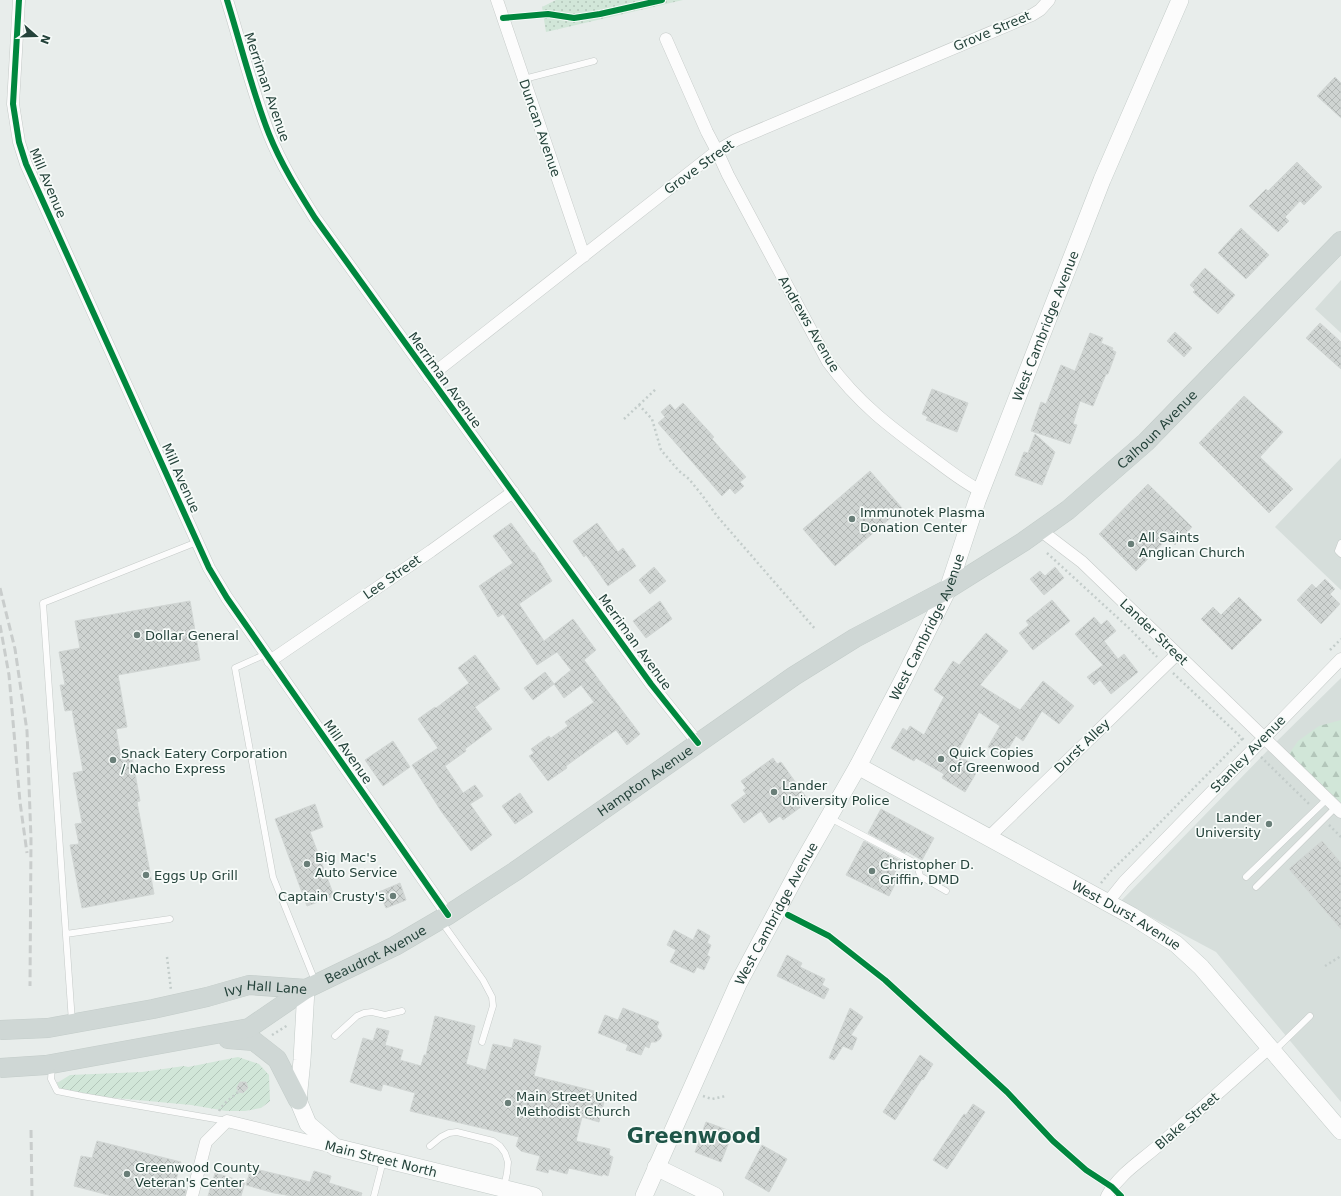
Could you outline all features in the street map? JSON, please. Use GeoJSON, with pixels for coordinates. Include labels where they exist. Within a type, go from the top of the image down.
{"type":"FeatureCollection","features":[{"type":"Feature","properties":{"kind":"main road","name":"West Cambridge Avenue"},"geometry":{"type":"LineString","coordinates":[[644,1196],[738,984],[828,817],[858,766],[948,589],[981,491],[1102,180],[1180,0]]}},
{"type":"Feature","properties":{"kind":"main road","name":"Calhoun Avenue"},"geometry":{"type":"LineString","coordinates":[[948,589],[1023,542],[1092,491],[1146,442],[1339,246]]}},
{"type":"Feature","properties":{"kind":"main road","name":"Hampton Avenue"},"geometry":{"type":"LineString","coordinates":[[444,918],[517,870],[794,676],[855,638],[948,589]]}},
{"type":"Feature","properties":{"kind":"main road","name":"West Durst Avenue"},"geometry":{"type":"LineString","coordinates":[[858,766],[1107,903],[1160,933],[1185,951],[1201,967],[1341,1131]]}},
{"type":"Feature","properties":{"kind":"main road","name":"Beaudrot Avenue"},"geometry":{"type":"LineString","coordinates":[[311,986],[395,946],[444,918]]}},
{"type":"Feature","properties":{"kind":"main road","name":"Ivy Hall Lane"},"geometry":{"type":"LineString","coordinates":[[0,1030],[48,1028],[72,1024],[153,1009],[207,997],[249,985],[311,986]]}},
{"type":"Feature","properties":{"kind":"main road","name":"Ivy Hall Lane"},"geometry":{"type":"LineString","coordinates":[[49,1065],[249,1028],[311,986]]}},
{"type":"Feature","properties":{"kind":"main road"},"geometry":{"type":"LineString","coordinates":[[298,1100],[311,986]]}},
{"type":"Feature","properties":{"kind":"main road"},"geometry":{"type":"LineString","coordinates":[[198,1037],[254,1041],[277,1059],[298,1100],[308,1124],[335,1148]]}},
{"type":"Feature","properties":{"kind":"main road"},"geometry":{"type":"LineString","coordinates":[[0,1068],[49,1065]]}},
{"type":"Feature","properties":{"kind":"main road","name":"Main Street North"},"geometry":{"type":"LineString","coordinates":[[335,1148],[534,1196]]}},
{"type":"Feature","properties":{"kind":"main road"},"geometry":{"type":"LineString","coordinates":[[656,1167],[715,1196]]}},
{"type":"Feature","properties":{"kind":"street","name":"Mill Avenue"},"geometry":{"type":"LineString","coordinates":[[19,0],[13,104],[19,142],[26,164],[209,568],[227,598],[444,918]]}},
{"type":"Feature","properties":{"kind":"street","name":"Merriman Avenue"},"geometry":{"type":"LineString","coordinates":[[227,0],[260,110],[270,136],[297,190],[315,218],[651,684],[698,743]]}},
{"type":"Feature","properties":{"kind":"street","name":"Duncan Avenue"},"geometry":{"type":"LineString","coordinates":[[497,0],[584,256]]}},
{"type":"Feature","properties":{"kind":"street","name":"Grove Street"},"geometry":{"type":"LineString","coordinates":[[429,377],[717,151],[736,140],[1032,15],[1040,10],[1049,0]]}},
{"type":"Feature","properties":{"kind":"street","name":"Andrews Avenue"},"geometry":{"type":"LineString","coordinates":[[666,39],[707,132],[728,175],[819,345],[841,379],[863,403],[893,430],[981,491]]}},
{"type":"Feature","properties":{"kind":"street","name":"Lee Street"},"geometry":{"type":"LineString","coordinates":[[268,657],[424,555],[513,492]]}},
{"type":"Feature","properties":{"kind":"street","name":"Lander Street"},"geometry":{"type":"LineString","coordinates":[[1040,530],[1082,562],[1335,806]]}},
{"type":"Feature","properties":{"kind":"street","name":"Durst Alley"},"geometry":{"type":"LineString","coordinates":[[988,838],[1177,654]]}},
{"type":"Feature","properties":{"kind":"street","name":"Stanley Avenue"},"geometry":{"type":"LineString","coordinates":[[1107,903],[1124,882],[1341,659]]}},
{"type":"Feature","properties":{"kind":"street","name":"Blake Street"},"geometry":{"type":"LineString","coordinates":[[1107,1196],[1112,1187],[1121,1177],[1272,1049]]}},
{"type":"Feature","properties":{"kind":"street","name":"Main Street North"},"geometry":{"type":"LineString","coordinates":[[228,1121],[335,1148]]}},
{"type":"Feature","properties":{"kind":"street"},"geometry":{"type":"LineString","coordinates":[[192,1196],[206,1142],[228,1121]]}},
{"type":"Feature","properties":{"kind":"lane"},"geometry":{"type":"LineString","coordinates":[[524,79],[594,61]]}},
{"type":"Feature","properties":{"kind":"lane"},"geometry":{"type":"LineString","coordinates":[[72,1024],[43,603],[197,542]]}},
{"type":"Feature","properties":{"kind":"lane"},"geometry":{"type":"LineString","coordinates":[[1341,543],[1338,551],[1341,554]]}},
{"type":"Feature","properties":{"kind":"lane"},"geometry":{"type":"LineString","coordinates":[[268,657],[235,668],[273,877],[311,986]]}},
{"type":"Feature","properties":{"kind":"lane"},"geometry":{"type":"LineString","coordinates":[[1246,877],[1315,811],[1335,806]]}},
{"type":"Feature","properties":{"kind":"lane"},"geometry":{"type":"LineString","coordinates":[[1256,887],[1335,806]]}},
{"type":"Feature","properties":{"kind":"lane"},"geometry":{"type":"LineString","coordinates":[[828,817],[917,864],[920,876],[946,891]]}},
{"type":"Feature","properties":{"kind":"lane"},"geometry":{"type":"LineString","coordinates":[[444,918],[492,997],[493,1006],[482,1042]]}},
{"type":"Feature","properties":{"kind":"lane"},"geometry":{"type":"LineString","coordinates":[[66,934],[170,919]]}},
{"type":"Feature","properties":{"kind":"lane"},"geometry":{"type":"LineString","coordinates":[[335,1036],[357,1016],[364,1013],[372,1012],[385,1015],[402,1011]]}},
{"type":"Feature","properties":{"kind":"lane"},"geometry":{"type":"LineString","coordinates":[[1272,1049],[1310,1016]]}},
{"type":"Feature","properties":{"kind":"lane"},"geometry":{"type":"LineString","coordinates":[[49,1065],[51,1079],[57,1091],[228,1121]]}},
{"type":"Feature","properties":{"kind":"lane"},"geometry":{"type":"LineString","coordinates":[[430,1146],[436,1140],[449,1133],[457,1132],[493,1141],[506,1153],[508,1162],[508,1173],[503,1189]]}},
{"type":"Feature","properties":{"kind":"lane"},"geometry":{"type":"LineString","coordinates":[[374,1196],[384,1159]]}},
{"type":"Feature","properties":{"kind":"path"},"geometry":{"type":"LineString","coordinates":[[624,419],[657,388]]}},
{"type":"Feature","properties":{"kind":"path"},"geometry":{"type":"LineString","coordinates":[[639,405],[652,419],[661,450],[679,471],[689,479],[716,516],[816,630]]}},
{"type":"Feature","properties":{"kind":"path"},"geometry":{"type":"LineString","coordinates":[[1047,553],[1182,680],[1315,811]]}},
{"type":"Feature","properties":{"kind":"path"},"geometry":{"type":"LineString","coordinates":[[1326,654],[1341,639]]}},
{"type":"Feature","properties":{"kind":"path"},"geometry":{"type":"LineString","coordinates":[[1099,885],[1110,872],[1242,739],[1254,729]]}},
{"type":"Feature","properties":{"kind":"path"},"geometry":{"type":"LineString","coordinates":[[1323,820],[1341,837]]}},
{"type":"Feature","properties":{"kind":"path"},"geometry":{"type":"LineString","coordinates":[[1325,966],[1341,956]]}},
{"type":"Feature","properties":{"kind":"path"},"geometry":{"type":"LineString","coordinates":[[167,957],[171,991]]}},
{"type":"Feature","properties":{"kind":"path"},"geometry":{"type":"LineString","coordinates":[[267,1039],[288,1025]]}},
{"type":"Feature","properties":{"kind":"path"},"geometry":{"type":"LineString","coordinates":[[218,1113],[223,1105],[238,1091]]}},
{"type":"Feature","properties":{"kind":"path"},"geometry":{"type":"LineString","coordinates":[[701,1095],[712,1099],[726,1096]]}},
{"type":"Feature","properties":{"kind":"shaded area"},"geometry":{"type":"Polygon","coordinates":[[[1341,280],[1341,333],[1315,309],[1341,280]]]}},
{"type":"Feature","properties":{"kind":"shaded area"},"geometry":{"type":"Polygon","coordinates":[[[1341,458],[1341,590],[1275,527],[1341,458]]]}},
{"type":"Feature","properties":{"kind":"shaded area","name":"Lander University"},"geometry":{"type":"Polygon","coordinates":[[[1341,678],[1341,1102],[1216,952],[1121,901],[1272,746],[1341,678]]]}},
{"type":"Feature","properties":{"kind":"green space"},"geometry":{"type":"Polygon","coordinates":[[[556,0],[683,0],[546,32],[542,7],[556,0]]]}},
{"type":"Feature","properties":{"kind":"green space"},"geometry":{"type":"Polygon","coordinates":[[[1341,720],[1341,803],[1289,754],[1298,741],[1319,726],[1341,720]]]}},
{"type":"Feature","properties":{"kind":"green space"},"geometry":{"type":"Polygon","coordinates":[[[238,1057],[259,1064],[269,1075],[270,1101],[261,1108],[245,1111],[226,1111],[191,1105],[62,1093],[57,1083],[70,1075],[142,1072],[184,1066],[188,1067],[238,1057]]]}},
{"type":"Feature","properties":{"kind":"building"},"geometry":{"type":"Polygon","coordinates":[[[1335,77],[1341,83],[1341,118],[1317,96],[1335,77]]]}},
{"type":"Feature","properties":{"kind":"building"},"geometry":{"type":"Polygon","coordinates":[[[1297,162],[1322,187],[1304,205],[1300,201],[1285,217],[1289,221],[1278,232],[1249,206],[1266,189],[1268,191],[1297,162]]]}},
{"type":"Feature","properties":{"kind":"building"},"geometry":{"type":"Polygon","coordinates":[[[1241,228],[1269,255],[1246,279],[1218,253],[1241,228]]]}},
{"type":"Feature","properties":{"kind":"building"},"geometry":{"type":"Polygon","coordinates":[[[1205,268],[1235,295],[1218,314],[1193,292],[1195,290],[1190,285],[1205,268]]]}},
{"type":"Feature","properties":{"kind":"building"},"geometry":{"type":"Polygon","coordinates":[[[1320,323],[1341,342],[1341,369],[1306,338],[1320,323]]]}},
{"type":"Feature","properties":{"kind":"building"},"geometry":{"type":"Polygon","coordinates":[[[1175,332],[1192,348],[1184,357],[1167,341],[1175,332]]]}},
{"type":"Feature","properties":{"kind":"building"},"geometry":{"type":"Polygon","coordinates":[[[1090,333],[1103,338],[1101,343],[1113,348],[1112,350],[1116,352],[1108,374],[1106,374],[1093,406],[1080,401],[1073,424],[1077,425],[1070,444],[1031,431],[1041,402],[1046,404],[1061,365],[1075,371],[1090,333]]]}},
{"type":"Feature","properties":{"kind":"building"},"geometry":{"type":"Polygon","coordinates":[[[932,389],[968,403],[957,432],[926,420],[928,417],[922,414],[932,389]]]}},
{"type":"Feature","properties":{"kind":"building"},"geometry":{"type":"Polygon","coordinates":[[[1244,396],[1283,432],[1260,457],[1293,489],[1269,513],[1199,443],[1244,396]]]}},
{"type":"Feature","properties":{"kind":"building"},"geometry":{"type":"Polygon","coordinates":[[[683,403],[714,437],[712,439],[746,477],[740,482],[744,486],[735,494],[730,488],[722,496],[658,423],[665,417],[661,412],[670,404],[675,410],[683,403]]]}},
{"type":"Feature","properties":{"kind":"building"},"geometry":{"type":"Polygon","coordinates":[[[1035,434],[1055,452],[1042,485],[1015,475],[1024,452],[1028,453],[1035,434]]]}},
{"type":"Feature","properties":{"kind":"building","name":"Immunotek Plasma Donation Center"},"geometry":{"type":"Polygon","coordinates":[[[870,471],[902,508],[835,566],[803,529],[870,471]]]}},
{"type":"Feature","properties":{"kind":"building"},"geometry":{"type":"Polygon","coordinates":[[[1148,484],[1192,527],[1175,545],[1168,538],[1136,571],[1099,534],[1148,484]]]}},
{"type":"Feature","properties":{"kind":"building"},"geometry":{"type":"Polygon","coordinates":[[[511,523],[533,553],[534,552],[552,581],[519,604],[544,641],[573,619],[596,650],[584,660],[640,734],[627,745],[616,730],[548,781],[529,756],[534,753],[531,749],[549,736],[551,738],[568,726],[565,722],[594,702],[581,685],[564,698],[554,684],[571,670],[557,652],[537,665],[503,614],[498,617],[479,586],[513,563],[493,536],[511,523]]]}},
{"type":"Feature","properties":{"kind":"building"},"geometry":{"type":"Polygon","coordinates":[[[597,523],[618,552],[623,548],[636,566],[608,586],[586,555],[584,557],[573,541],[597,523]]]}},
{"type":"Feature","properties":{"kind":"building"},"geometry":{"type":"Polygon","coordinates":[[[654,567],[666,581],[650,594],[639,580],[654,567]]]}},
{"type":"Feature","properties":{"kind":"building"},"geometry":{"type":"Polygon","coordinates":[[[1055,567],[1064,578],[1044,595],[1030,579],[1040,571],[1045,576],[1055,567]]]}},
{"type":"Feature","properties":{"kind":"building"},"geometry":{"type":"Polygon","coordinates":[[[1325,579],[1335,589],[1330,594],[1340,604],[1321,624],[1297,600],[1312,584],[1316,588],[1325,579]]]}},
{"type":"Feature","properties":{"kind":"building"},"geometry":{"type":"Polygon","coordinates":[[[1239,597],[1262,620],[1232,650],[1201,619],[1213,607],[1221,615],[1239,597]]]}},
{"type":"Feature","properties":{"kind":"building"},"geometry":{"type":"Polygon","coordinates":[[[1052,600],[1070,621],[1033,650],[1019,633],[1029,625],[1026,621],[1052,600]]]}},
{"type":"Feature","properties":{"kind":"building"},"geometry":{"type":"Polygon","coordinates":[[[190,601],[200,660],[118,675],[127,727],[116,729],[121,758],[132,756],[140,801],[137,802],[154,894],[82,908],[70,845],[79,844],[75,824],[82,823],[73,773],[83,771],[72,710],[65,711],[60,685],[65,685],[59,652],[80,648],[75,621],[190,601]]]}},
{"type":"Feature","properties":{"kind":"building"},"geometry":{"type":"Polygon","coordinates":[[[660,601],[672,619],[646,638],[633,621],[660,601]]]}},
{"type":"Feature","properties":{"kind":"building"},"geometry":{"type":"Polygon","coordinates":[[[1094,617],[1101,625],[1107,620],[1116,631],[1104,641],[1118,659],[1124,654],[1138,672],[1111,694],[1100,680],[1094,685],[1087,677],[1103,665],[1075,634],[1094,617]]]}},
{"type":"Feature","properties":{"kind":"building"},"geometry":{"type":"Polygon","coordinates":[[[986,633],[1008,651],[980,685],[1020,710],[1043,681],[1074,706],[1059,724],[1042,711],[1023,741],[1016,736],[1004,756],[988,747],[1000,726],[979,712],[956,754],[979,768],[965,792],[942,778],[944,774],[916,758],[914,761],[891,748],[903,728],[907,731],[910,726],[924,735],[944,697],[934,690],[953,661],[959,665],[986,633]]]}},
{"type":"Feature","properties":{"kind":"building"},"geometry":{"type":"Polygon","coordinates":[[[475,655],[500,689],[475,707],[492,729],[465,749],[466,751],[445,766],[463,793],[475,785],[483,796],[470,804],[492,835],[471,851],[441,811],[412,765],[438,748],[418,719],[435,707],[436,708],[469,683],[458,668],[475,655]]]}},
{"type":"Feature","properties":{"kind":"building"},"geometry":{"type":"Polygon","coordinates":[[[545,672],[554,684],[533,700],[524,688],[545,672]]]}},
{"type":"Feature","properties":{"kind":"building"},"geometry":{"type":"Polygon","coordinates":[[[393,741],[410,767],[383,786],[365,760],[393,741]]]}},
{"type":"Feature","properties":{"kind":"building","name":"Lander University Police"},"geometry":{"type":"Polygon","coordinates":[[[773,758],[777,764],[781,762],[809,801],[783,820],[780,816],[769,823],[761,811],[744,823],[731,805],[746,794],[743,790],[746,788],[741,781],[773,758]]]}},
{"type":"Feature","properties":{"kind":"building"},"geometry":{"type":"Polygon","coordinates":[[[520,793],[533,812],[515,824],[502,806],[520,793]]]}},
{"type":"Feature","properties":{"kind":"building","name":"Big Mac's Auto Service"},"geometry":{"type":"Polygon","coordinates":[[[315,804],[323,827],[310,832],[334,896],[307,906],[275,819],[315,804]]]}},
{"type":"Feature","properties":{"kind":"building"},"geometry":{"type":"Polygon","coordinates":[[[881,809],[934,838],[922,860],[906,851],[905,853],[868,833],[881,809]]]}},
{"type":"Feature","properties":{"kind":"building","name":"Christopher D. Griffin, DMD"},"geometry":{"type":"Polygon","coordinates":[[[864,841],[901,861],[892,878],[897,880],[889,896],[846,875],[864,841]]]}},
{"type":"Feature","properties":{"kind":"building"},"geometry":{"type":"Polygon","coordinates":[[[1322,841],[1341,863],[1341,929],[1289,869],[1322,841]]]}},
{"type":"Feature","properties":{"kind":"building","name":"Captain Crusty's"},"geometry":{"type":"Polygon","coordinates":[[[400,883],[406,900],[386,908],[379,892],[400,883]]]}},
{"type":"Feature","properties":{"kind":"building"},"geometry":{"type":"Polygon","coordinates":[[[698,929],[710,936],[707,943],[711,945],[707,955],[710,957],[704,970],[697,967],[694,973],[670,962],[676,950],[667,945],[674,930],[693,940],[698,929]]]}},
{"type":"Feature","properties":{"kind":"building"},"geometry":{"type":"Polygon","coordinates":[[[787,955],[802,963],[800,967],[825,979],[822,985],[829,989],[824,999],[777,976],[787,955]]]}},
{"type":"Feature","properties":{"kind":"building"},"geometry":{"type":"Polygon","coordinates":[[[623,1008],[659,1022],[657,1027],[662,1035],[660,1039],[656,1042],[651,1042],[649,1048],[645,1046],[641,1055],[626,1050],[628,1045],[598,1033],[605,1015],[618,1020],[623,1008]]]}},
{"type":"Feature","properties":{"kind":"building"},"geometry":{"type":"Polygon","coordinates":[[[850,1008],[863,1017],[851,1035],[857,1038],[852,1050],[843,1046],[834,1060],[829,1058],[850,1008]]]}},
{"type":"Feature","properties":{"kind":"building","name":"Main Street United Methodist Church"},"geometry":{"type":"Polygon","coordinates":[[[435,1016],[475,1026],[466,1064],[486,1070],[493,1044],[512,1048],[514,1039],[541,1046],[534,1076],[606,1094],[599,1122],[582,1117],[576,1141],[610,1149],[609,1155],[613,1157],[608,1176],[603,1174],[602,1176],[569,1168],[567,1174],[549,1169],[548,1173],[536,1170],[540,1156],[521,1151],[516,1146],[519,1137],[410,1111],[415,1093],[383,1084],[381,1091],[350,1082],[363,1038],[373,1041],[377,1028],[389,1031],[385,1045],[403,1050],[400,1060],[421,1066],[424,1055],[426,1055],[435,1016]]]}},
{"type":"Feature","properties":{"kind":"building"},"geometry":{"type":"Polygon","coordinates":[[[920,1055],[933,1064],[895,1120],[883,1112],[920,1055]]]}},
{"type":"Feature","properties":{"kind":"building"},"geometry":{"type":"Polygon","coordinates":[[[240,1082],[246,1082],[248,1088],[243,1093],[239,1092],[237,1089],[240,1082]]]}},
{"type":"Feature","properties":{"kind":"building"},"geometry":{"type":"Polygon","coordinates":[[[973,1104],[985,1112],[947,1169],[933,1160],[964,1114],[966,1115],[973,1104]]]}},
{"type":"Feature","properties":{"kind":"building"},"geometry":{"type":"Polygon","coordinates":[[[706,1122],[733,1132],[721,1162],[695,1152],[706,1122]]]}},
{"type":"Feature","properties":{"kind":"building","name":"Greenwood County Veteran's Center"},"geometry":{"type":"Polygon","coordinates":[[[97,1141],[181,1162],[174,1187],[186,1190],[185,1196],[112,1196],[74,1186],[81,1156],[92,1158],[97,1141]]]}},
{"type":"Feature","properties":{"kind":"building"},"geometry":{"type":"Polygon","coordinates":[[[762,1145],[787,1159],[769,1192],[745,1178],[762,1145]]]}},
{"type":"Feature","properties":{"kind":"building"},"geometry":{"type":"Polygon","coordinates":[[[251,1168],[310,1182],[314,1171],[331,1176],[329,1183],[362,1193],[361,1196],[292,1196],[274,1193],[246,1185],[251,1168]]]}},
{"type":"Feature","properties":{"kind":"building"},"geometry":{"type":"Polygon","coordinates":[[[215,1173],[245,1182],[241,1196],[208,1196],[215,1173]]]}},
{"type":"Feature","properties":{"kind":"railway"},"geometry":{"type":"LineString","coordinates":[[0,588],[15,649],[27,731],[31,839],[30,986]]}},
{"type":"Feature","properties":{"kind":"railway"},"geometry":{"type":"LineString","coordinates":[[0,625],[9,675],[20,802],[27,853]]}},
{"type":"Feature","properties":{"kind":"railway"},"geometry":{"type":"LineString","coordinates":[[31,1130],[32,1196]]}},
{"type":"Feature","properties":{"kind":"cycle path"},"geometry":{"type":"LineString","coordinates":[[19,0],[13,104],[19,142],[26,164],[209,568],[227,598],[448,915]]}},
{"type":"Feature","properties":{"kind":"cycle path"},"geometry":{"type":"LineString","coordinates":[[227,0],[252,85],[269,134],[284,167],[315,218],[651,684],[698,743]]}},
{"type":"Feature","properties":{"kind":"cycle path"},"geometry":{"type":"LineString","coordinates":[[503,18],[548,14],[574,18],[600,14],[662,0]]}},
{"type":"Feature","properties":{"kind":"cycle path"},"geometry":{"type":"LineString","coordinates":[[788,915],[829,936],[885,980],[1007,1092],[1053,1141],[1086,1170],[1112,1187],[1121,1196]]}},
{"type":"Feature","properties":{"kind":"place","name":"Immunotek Plasma Donation Center"},"geometry":{"type":"Point","coordinates":[852,519]}},
{"type":"Feature","properties":{"kind":"place","name":"All Saints Anglican Church"},"geometry":{"type":"Point","coordinates":[1131,544]}},
{"type":"Feature","properties":{"kind":"place","name":"Dollar General"},"geometry":{"type":"Point","coordinates":[137,635]}},
{"type":"Feature","properties":{"kind":"place","name":"Quick Copies of Greenwood"},"geometry":{"type":"Point","coordinates":[941,759]}},
{"type":"Feature","properties":{"kind":"place","name":"Snack Eatery Corporation / Nacho Express"},"geometry":{"type":"Point","coordinates":[113,760]}},
{"type":"Feature","properties":{"kind":"place","name":"Lander University Police"},"geometry":{"type":"Point","coordinates":[774,792]}},
{"type":"Feature","properties":{"kind":"place","name":"Lander University"},"geometry":{"type":"Point","coordinates":[1269,824]}},
{"type":"Feature","properties":{"kind":"place","name":"Big Mac's Auto Service"},"geometry":{"type":"Point","coordinates":[307,864]}},
{"type":"Feature","properties":{"kind":"place","name":"Christopher D. Griffin, DMD"},"geometry":{"type":"Point","coordinates":[872,871]}},
{"type":"Feature","properties":{"kind":"place","name":"Eggs Up Grill"},"geometry":{"type":"Point","coordinates":[146,875]}},
{"type":"Feature","properties":{"kind":"place","name":"Captain Crusty's"},"geometry":{"type":"Point","coordinates":[393,896]}},
{"type":"Feature","properties":{"kind":"place","name":"Main Street United Methodist Church"},"geometry":{"type":"Point","coordinates":[508,1103]}},
{"type":"Feature","properties":{"kind":"place","name":"Greenwood County Veteran's Center"},"geometry":{"type":"Point","coordinates":[127,1174]}},
{"type":"Feature","properties":{"kind":"district","name":"Greenwood"},"geometry":{"type":"Point","coordinates":[694,1136]}}]}
